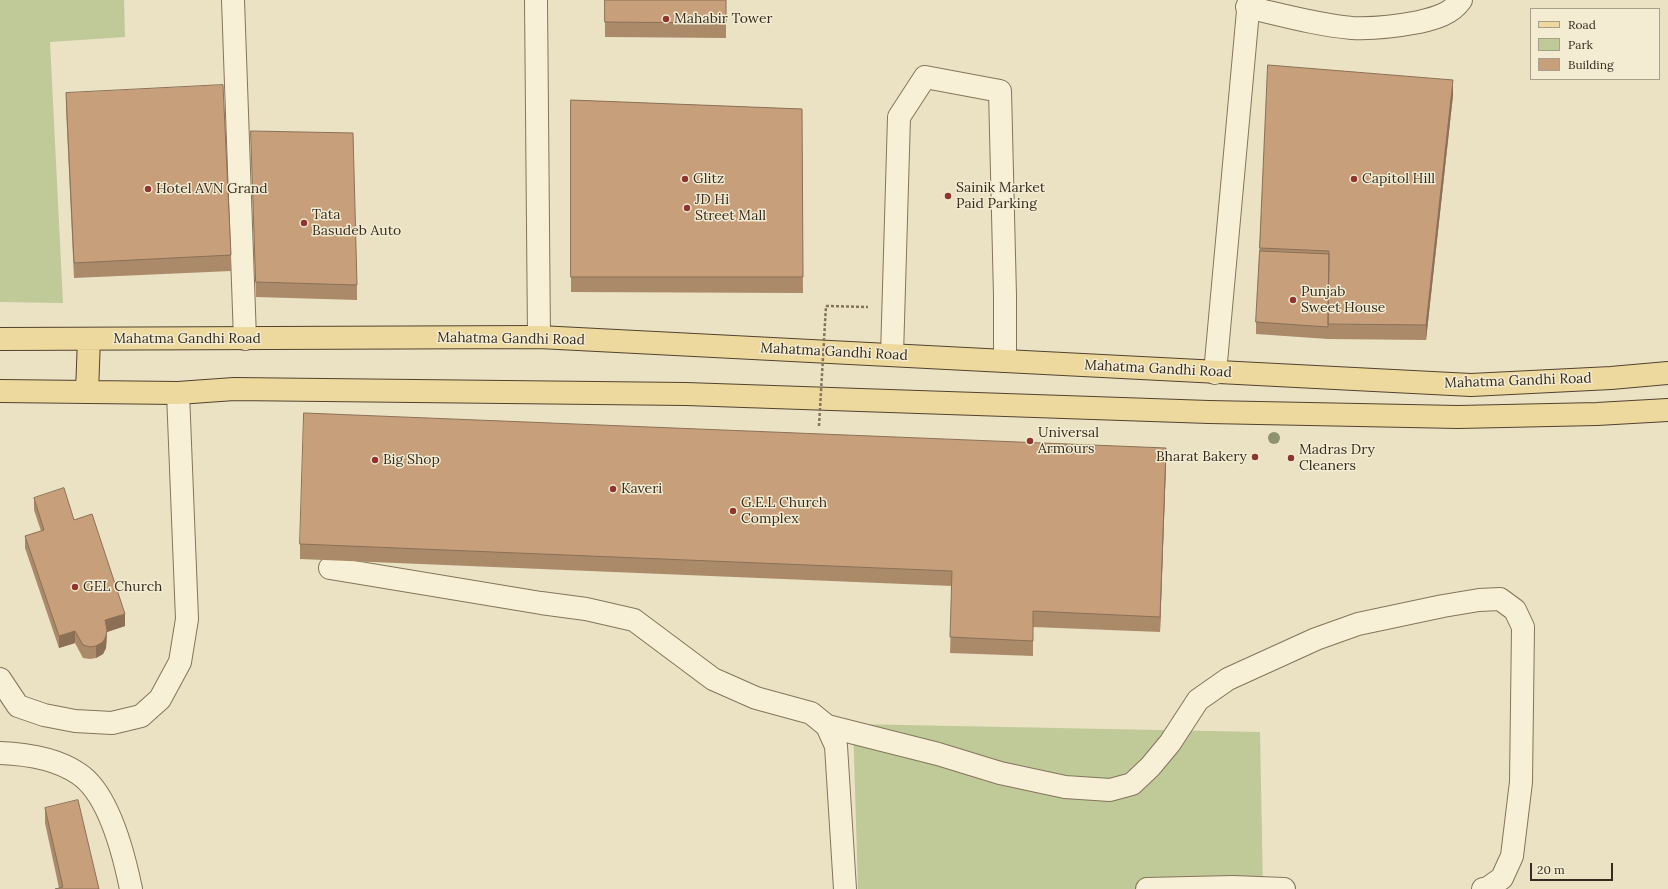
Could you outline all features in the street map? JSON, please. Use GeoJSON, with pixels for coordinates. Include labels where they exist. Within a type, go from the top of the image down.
{"type":"FeatureCollection","features":[{"type":"Feature","properties":{"kind":"main road","name":"Mahatma Gandhi Road"},"geometry":{"type":"LineString","coordinates":[[0,339],[539,337],[1471,385],[1611,378],[1668,373]]}},
{"type":"Feature","properties":{"kind":"main road"},"geometry":{"type":"LineString","coordinates":[[87,392],[89,339]]}},
{"type":"Feature","properties":{"kind":"main road"},"geometry":{"type":"LineString","coordinates":[[0,391],[178,393],[242,389],[686,394],[1201,411],[1458,417],[1597,414],[1668,410]]}},
{"type":"Feature","properties":{"kind":"street"},"geometry":{"type":"LineString","coordinates":[[233,0],[245,339]]}},
{"type":"Feature","properties":{"kind":"street"},"geometry":{"type":"LineString","coordinates":[[536,0],[539,337]]}},
{"type":"Feature","properties":{"kind":"street"},"geometry":{"type":"LineString","coordinates":[[1215,373],[1248,4],[1327,25],[1354,28],[1404,25],[1430,20],[1450,13],[1461,0]]}},
{"type":"Feature","properties":{"kind":"street"},"geometry":{"type":"LineString","coordinates":[[892,355],[899,118],[924,77],[1000,91],[1005,296],[1004,361]]}},
{"type":"Feature","properties":{"kind":"street"},"geometry":{"type":"LineString","coordinates":[[0,679],[18,706],[44,715],[76,721],[112,723],[141,716],[160,699],[180,662],[187,619],[178,393]]}},
{"type":"Feature","properties":{"kind":"street"},"geometry":{"type":"LineString","coordinates":[[330,568],[488,595],[586,609],[634,620],[713,679],[756,698],[811,713],[827,726],[938,754],[1000,773],[1065,787],[1110,790],[1132,784],[1170,743],[1198,700],[1228,678],[1316,639],[1358,624],[1443,606],[1479,600],[1500,599],[1515,610],[1523,627],[1521,782],[1512,856],[1502,878],[1488,888],[1483,889]]}},
{"type":"Feature","properties":{"kind":"street"},"geometry":{"type":"LineString","coordinates":[[827,726],[836,746],[846,889]]}},
{"type":"Feature","properties":{"kind":"street"},"geometry":{"type":"LineString","coordinates":[[0,753],[39,757],[62,765],[80,774],[98,793],[112,820],[125,859],[131,889]]}},
{"type":"Feature","properties":{"kind":"street"},"geometry":{"type":"LineString","coordinates":[[1147,889],[1233,887],[1284,889]]}},
{"type":"Feature","properties":{"kind":"path"},"geometry":{"type":"LineString","coordinates":[[819,426],[826,306],[872,307]]}},
{"type":"Feature","properties":{"kind":"green space"},"geometry":{"type":"Polygon","coordinates":[[[0,0],[124,0],[125,37],[50,42],[63,303],[0,302],[0,0]]]}},
{"type":"Feature","properties":{"kind":"green space"},"geometry":{"type":"Polygon","coordinates":[[[853,724],[1260,732],[1263,889],[858,889],[853,724]]]}},
{"type":"Feature","properties":{"kind":"building"},"geometry":{"type":"Polygon","coordinates":[[[605,0],[726,0],[726,23],[605,22],[605,0]]]}},
{"type":"Feature","properties":{"kind":"building","name":"Capitol Hill"},"geometry":{"type":"Polygon","coordinates":[[[1268,65],[1453,80],[1426,325],[1328,324],[1329,251],[1260,248],[1268,65]]]}},
{"type":"Feature","properties":{"kind":"building","name":"Hotel AVN Grand"},"geometry":{"type":"Polygon","coordinates":[[[223,85],[231,255],[74,263],[66,93],[223,85]]]}},
{"type":"Feature","properties":{"kind":"building","name":"JD Hi Street Mall"},"geometry":{"type":"Polygon","coordinates":[[[571,100],[802,109],[803,277],[571,277],[571,100]]]}},
{"type":"Feature","properties":{"kind":"building","name":"Tata Basudeb Auto"},"geometry":{"type":"Polygon","coordinates":[[[251,131],[353,133],[357,285],[256,282],[251,131]]]}},
{"type":"Feature","properties":{"kind":"building","name":"Punjab Sweet House"},"geometry":{"type":"Polygon","coordinates":[[[1260,251],[1329,254],[1328,327],[1256,322],[1260,251]]]}},
{"type":"Feature","properties":{"kind":"building","name":"G.E.L Church Complex"},"geometry":{"type":"Polygon","coordinates":[[[304,413],[1166,448],[1160,617],[1033,611],[1033,641],[950,637],[952,571],[300,544],[304,413]]]}},
{"type":"Feature","properties":{"kind":"building","name":"GEL Church"},"geometry":{"type":"Polygon","coordinates":[[[64,488],[74,520],[92,514],[125,614],[105,620],[107,630],[106,636],[103,642],[96,646],[90,647],[83,645],[75,631],[59,636],[25,536],[44,530],[34,498],[64,488]]]}},
{"type":"Feature","properties":{"kind":"building"},"geometry":{"type":"Polygon","coordinates":[[[78,800],[99,889],[55,889],[63,887],[45,808],[78,800]]]}},
{"type":"Feature","properties":{"kind":"place","name":"Mahabir Tower"},"geometry":{"type":"Point","coordinates":[666,19]}},
{"type":"Feature","properties":{"kind":"place","name":"Glitz"},"geometry":{"type":"Point","coordinates":[685,179]}},
{"type":"Feature","properties":{"kind":"place","name":"Capitol Hill"},"geometry":{"type":"Point","coordinates":[1354,179]}},
{"type":"Feature","properties":{"kind":"place","name":"Hotel AVN Grand"},"geometry":{"type":"Point","coordinates":[148,189]}},
{"type":"Feature","properties":{"kind":"place","name":"Sainik Market Paid Parking"},"geometry":{"type":"Point","coordinates":[948,196]}},
{"type":"Feature","properties":{"kind":"place","name":"JD Hi Street Mall"},"geometry":{"type":"Point","coordinates":[687,208]}},
{"type":"Feature","properties":{"kind":"place","name":"Tata Basudeb Auto"},"geometry":{"type":"Point","coordinates":[304,223]}},
{"type":"Feature","properties":{"kind":"place","name":"Punjab Sweet House"},"geometry":{"type":"Point","coordinates":[1293,300]}},
{"type":"Feature","properties":{"kind":"place","name":"Universal Armours"},"geometry":{"type":"Point","coordinates":[1030,441]}},
{"type":"Feature","properties":{"kind":"place","name":"Bharat Bakery"},"geometry":{"type":"Point","coordinates":[1255,457]}},
{"type":"Feature","properties":{"kind":"place","name":"Madras Dry Cleaners"},"geometry":{"type":"Point","coordinates":[1291,458]}},
{"type":"Feature","properties":{"kind":"place","name":"Big Shop"},"geometry":{"type":"Point","coordinates":[375,460]}},
{"type":"Feature","properties":{"kind":"place","name":"Kaveri"},"geometry":{"type":"Point","coordinates":[613,489]}},
{"type":"Feature","properties":{"kind":"place","name":"G.E.L Church Complex"},"geometry":{"type":"Point","coordinates":[733,511]}},
{"type":"Feature","properties":{"kind":"place","name":"GEL Church"},"geometry":{"type":"Point","coordinates":[75,587]}}]}
